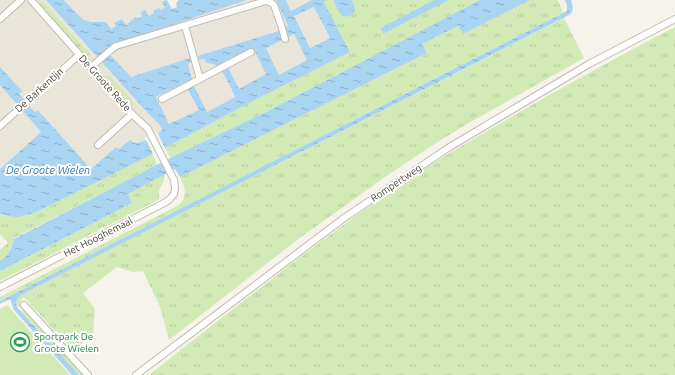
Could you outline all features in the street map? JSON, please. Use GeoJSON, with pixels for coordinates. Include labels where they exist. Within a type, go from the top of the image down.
{"type":"FeatureCollection","features":[{"type":"Feature","properties":{"kind":"street"},"geometry":{"type":"LineString","coordinates":[[0,19],[21,0]]}},
{"type":"Feature","properties":{"kind":"street","name":"De Groote Rede"},"geometry":{"type":"LineString","coordinates":[[31,0],[132,114],[147,128],[170,172]]}},
{"type":"Feature","properties":{"kind":"street"},"geometry":{"type":"LineString","coordinates":[[91,67],[116,46],[263,2],[270,1],[274,5],[285,39]]}},
{"type":"Feature","properties":{"kind":"street","name":"Rompertweg"},"geometry":{"type":"LineString","coordinates":[[136,375],[344,218],[448,148],[590,64],[675,19]]}},
{"type":"Feature","properties":{"kind":"street"},"geometry":{"type":"LineString","coordinates":[[185,26],[198,80]]}},
{"type":"Feature","properties":{"kind":"street"},"geometry":{"type":"LineString","coordinates":[[162,99],[251,52]]}},
{"type":"Feature","properties":{"kind":"street","name":"De Barkentijn"},"geometry":{"type":"LineString","coordinates":[[0,126],[79,55]]}},
{"type":"Feature","properties":{"kind":"street"},"geometry":{"type":"LineString","coordinates":[[98,145],[132,114]]}},
{"type":"Feature","properties":{"kind":"street","name":"Het Hooghemaal"},"geometry":{"type":"LineString","coordinates":[[0,287],[166,202],[173,196],[175,190],[174,180],[170,172]]}},
{"type":"Feature","properties":{"kind":"street"},"geometry":{"type":"LineString","coordinates":[[24,305],[88,375]]}},
{"type":"Feature","properties":{"kind":"shaded area"},"geometry":{"type":"Polygon","coordinates":[[[0,0],[46,0],[160,125],[162,131],[141,143],[136,143],[119,149],[116,147],[91,169],[38,110],[35,112],[19,94],[21,91],[0,67],[0,0]]]}},
{"type":"Feature","properties":{"kind":"shaded area"},"geometry":{"type":"Polygon","coordinates":[[[64,0],[164,0],[162,1],[166,8],[153,11],[154,13],[149,16],[145,10],[143,16],[137,19],[136,17],[126,25],[122,19],[114,23],[116,26],[111,29],[106,22],[83,20],[64,0]]]}},
{"type":"Feature","properties":{"kind":"shaded area"},"geometry":{"type":"Polygon","coordinates":[[[247,0],[276,0],[288,26],[204,58],[208,63],[217,65],[222,71],[235,97],[207,112],[194,86],[188,63],[131,77],[106,51],[113,44],[247,0]]]}},
{"type":"Feature","properties":{"kind":"shaded area"},"geometry":{"type":"Polygon","coordinates":[[[286,0],[312,0],[312,1],[291,11],[286,0]]]}},
{"type":"Feature","properties":{"kind":"shaded area"},"geometry":{"type":"Polygon","coordinates":[[[315,7],[330,38],[310,48],[294,16],[315,7]]]}},
{"type":"Feature","properties":{"kind":"shaded area"},"geometry":{"type":"Polygon","coordinates":[[[294,33],[308,60],[279,75],[265,48],[294,33]]]}},
{"type":"Feature","properties":{"kind":"shaded area"},"geometry":{"type":"Polygon","coordinates":[[[253,48],[267,74],[239,89],[225,61],[253,48]]]}},
{"type":"Feature","properties":{"kind":"shaded area"},"geometry":{"type":"Polygon","coordinates":[[[184,83],[199,110],[169,124],[156,97],[184,83]]]}},
{"type":"Feature","properties":{"kind":"shaded area"},"geometry":{"type":"Polygon","coordinates":[[[0,85],[41,132],[0,169],[0,85]]]}},
{"type":"Feature","properties":{"kind":"green space"},"geometry":{"type":"Polygon","coordinates":[[[327,0],[333,0],[341,15],[355,8],[352,0],[434,0],[381,28],[383,33],[385,33],[449,0],[480,0],[266,112],[170,158],[165,148],[247,104],[350,52],[324,2],[327,0]]]}},
{"type":"Feature","properties":{"kind":"green space"},"geometry":{"type":"Polygon","coordinates":[[[530,0],[558,0],[563,13],[0,301],[0,297],[177,206],[181,203],[185,196],[180,177],[427,53],[422,44],[458,26],[463,34],[530,0]]]}},
{"type":"Feature","properties":{"kind":"green space"},"geometry":{"type":"Polygon","coordinates":[[[42,1],[90,54],[86,57],[38,4],[42,1]]]}},
{"type":"Feature","properties":{"kind":"green space"},"geometry":{"type":"Polygon","coordinates":[[[564,18],[584,58],[467,124],[385,177],[297,240],[169,340],[160,307],[143,271],[133,272],[117,267],[83,293],[95,309],[93,336],[72,350],[24,297],[21,300],[20,306],[16,306],[19,296],[564,18]]]}},
{"type":"Feature","properties":{"kind":"green space"},"geometry":{"type":"Polygon","coordinates":[[[675,27],[675,375],[149,375],[312,248],[413,176],[530,106],[675,27]]]}},
{"type":"Feature","properties":{"kind":"green space"},"geometry":{"type":"Polygon","coordinates":[[[108,74],[135,104],[132,106],[122,98],[104,78],[108,74]]]}},
{"type":"Feature","properties":{"kind":"green space"},"geometry":{"type":"Polygon","coordinates":[[[152,154],[157,165],[14,238],[9,251],[0,261],[0,250],[8,243],[0,234],[0,214],[8,216],[36,212],[152,154]]]}},
{"type":"Feature","properties":{"kind":"green space"},"geometry":{"type":"Polygon","coordinates":[[[164,175],[164,181],[159,192],[160,199],[0,281],[0,271],[132,203],[127,194],[164,175]]]}},
{"type":"Feature","properties":{"kind":"green space","name":"Sportpark De Groote Wielen"},"geometry":{"type":"Polygon","coordinates":[[[7,305],[70,375],[0,375],[0,309],[7,305]]]}},
{"type":"Feature","properties":{"kind":"green space"},"geometry":{"type":"Polygon","coordinates":[[[21,311],[27,311],[85,375],[79,375],[21,311]]]}},
{"type":"Feature","properties":{"kind":"water","name":"De Groote Wielen"},"geometry":{"type":"Polygon","coordinates":[[[46,0],[64,0],[84,20],[106,22],[111,29],[116,26],[114,23],[122,19],[126,25],[136,17],[137,19],[142,16],[141,12],[145,10],[149,16],[154,13],[153,11],[159,8],[160,10],[165,8],[162,1],[167,0],[172,9],[177,7],[176,3],[179,0],[247,0],[114,44],[106,50],[131,77],[190,58],[191,62],[188,64],[194,86],[207,112],[235,97],[227,80],[219,68],[208,63],[204,59],[199,60],[198,56],[275,32],[288,26],[276,0],[286,0],[291,11],[312,0],[327,0],[324,2],[350,52],[247,104],[165,148],[36,212],[18,216],[0,214],[0,169],[41,132],[0,85],[0,67],[22,91],[19,94],[35,112],[38,110],[91,169],[116,147],[119,149],[130,140],[135,143],[141,142],[154,136],[162,130],[160,125],[46,0]],[[314,7],[294,16],[310,48],[330,38],[314,7]],[[294,34],[266,48],[279,75],[307,60],[294,34]],[[253,48],[225,61],[239,89],[266,74],[253,48]],[[184,83],[156,97],[169,124],[199,110],[184,83]]]}},
{"type":"Feature","properties":{"kind":"water"},"geometry":{"type":"Polygon","coordinates":[[[333,0],[352,0],[355,8],[354,13],[343,16],[340,14],[333,0]]]}},
{"type":"Feature","properties":{"kind":"water"},"geometry":{"type":"Polygon","coordinates":[[[434,0],[449,0],[383,33],[381,28],[434,0]]]}},
{"type":"Feature","properties":{"kind":"water"},"geometry":{"type":"Polygon","coordinates":[[[480,0],[530,0],[463,34],[458,26],[422,44],[427,53],[180,177],[175,169],[128,194],[132,203],[0,271],[0,261],[9,252],[14,239],[170,158],[266,112],[480,0]]]}},
{"type":"Feature","properties":{"kind":"water"},"geometry":{"type":"Polygon","coordinates":[[[565,0],[571,0],[573,8],[569,15],[19,296],[16,306],[79,375],[72,375],[14,310],[10,299],[0,304],[0,301],[567,11],[565,0]]]}},
{"type":"Feature","properties":{"kind":"pier"},"geometry":{"type":"Polygon","coordinates":[[[157,132],[166,150],[154,156],[145,138],[157,132]]]}},
{"type":"Feature","properties":{"kind":"place","name":"Sportpark De Groote Wielen"},"geometry":{"type":"Point","coordinates":[20,342]}}]}
